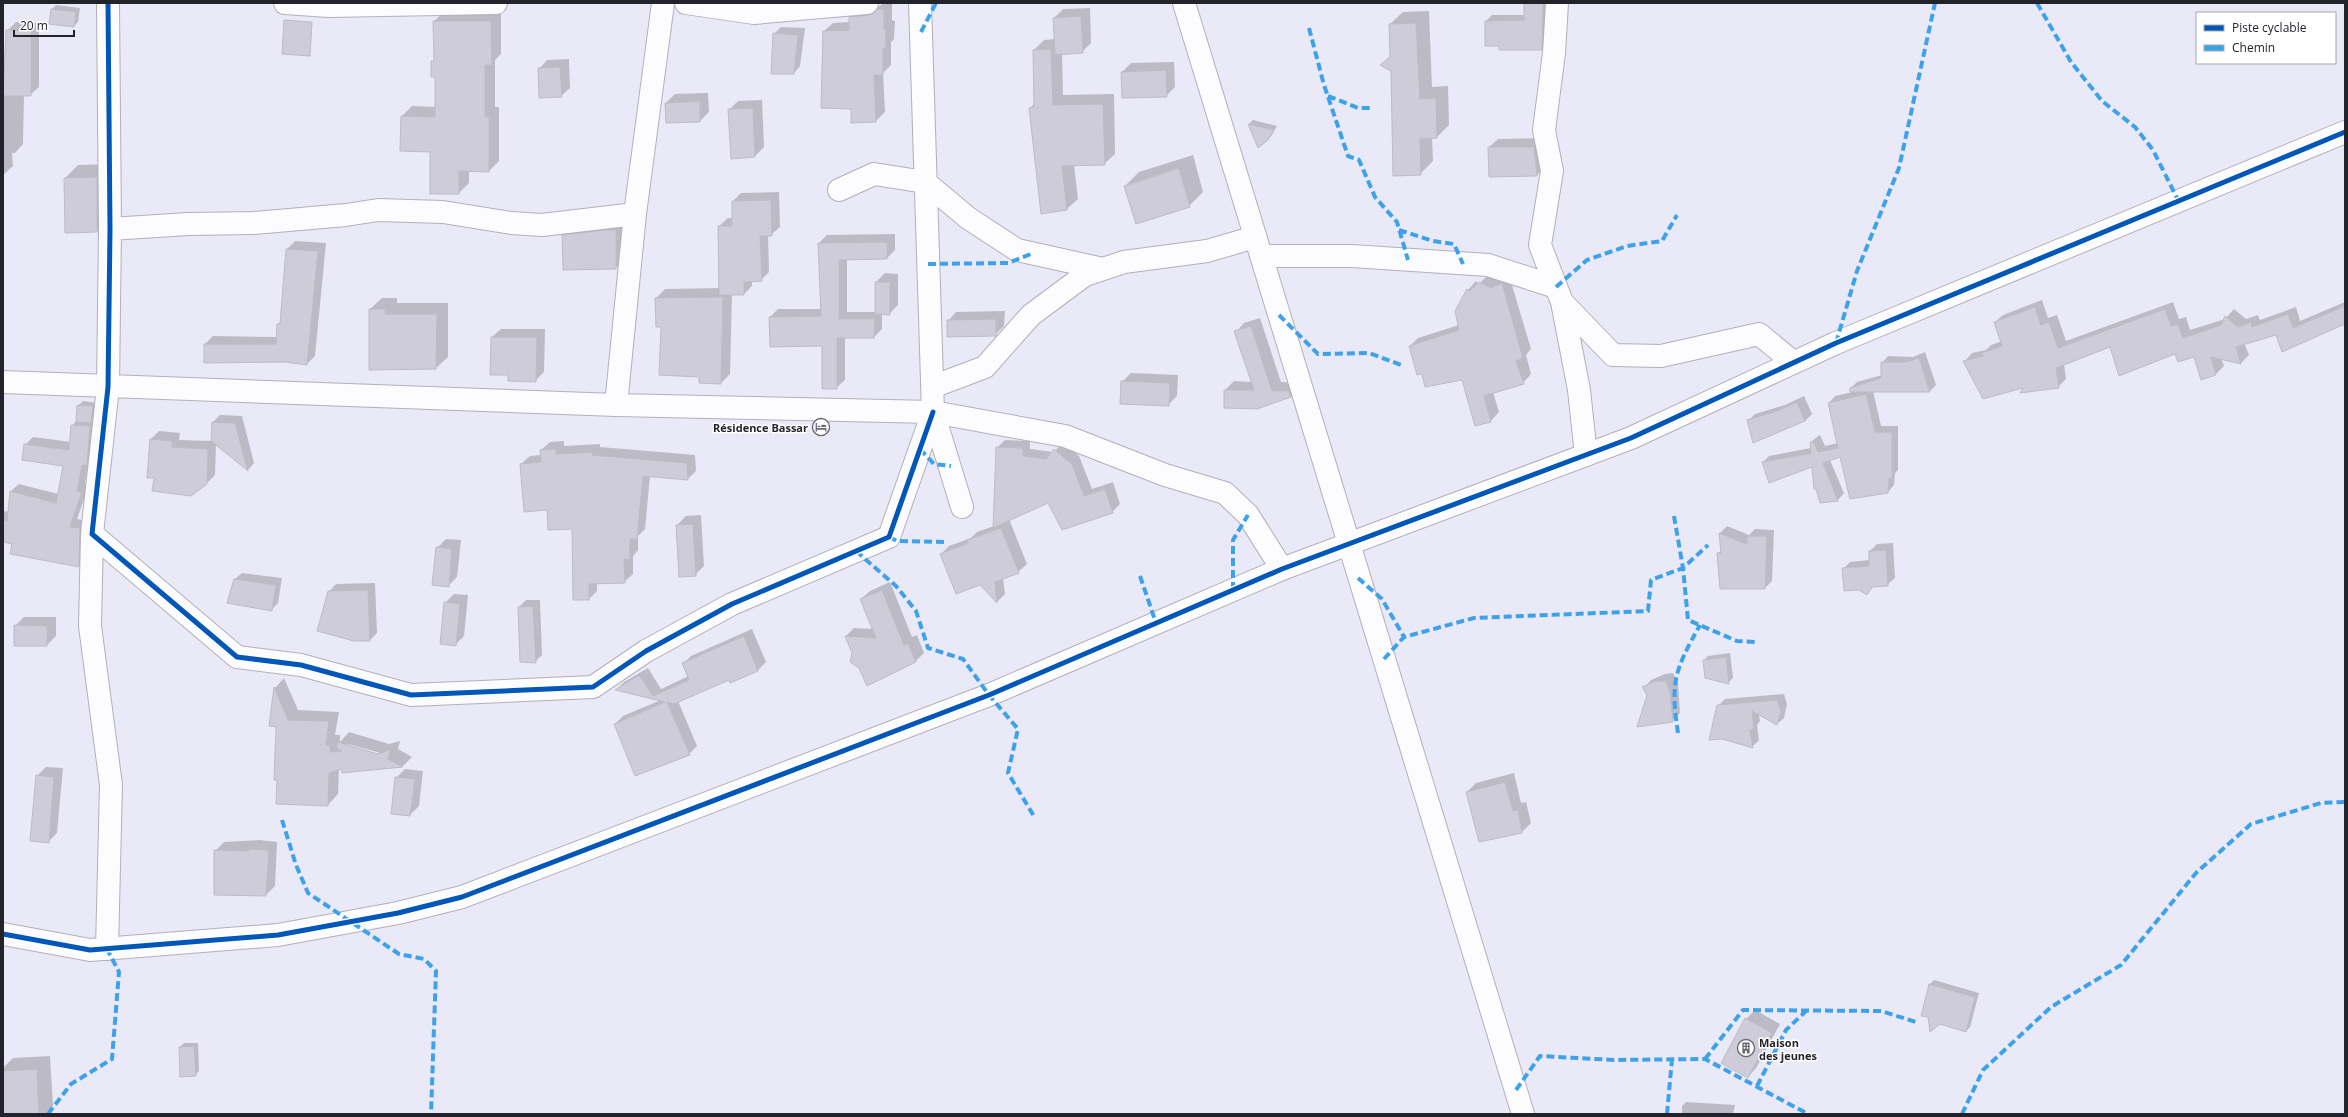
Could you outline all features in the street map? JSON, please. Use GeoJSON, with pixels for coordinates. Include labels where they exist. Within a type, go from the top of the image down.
{"type":"FeatureCollection","features":[{"type":"Feature","properties":{"kind":"street"},"geometry":{"type":"LineString","coordinates":[[107,949],[111,785],[90,626],[92,534],[108,387],[110,229],[108,3]]}},
{"type":"Feature","properties":{"kind":"street"},"geometry":{"type":"LineString","coordinates":[[285,3],[330,6],[496,3]]}},
{"type":"Feature","properties":{"kind":"street"},"geometry":{"type":"LineString","coordinates":[[616,405],[635,214],[663,3]]}},
{"type":"Feature","properties":{"kind":"street"},"geometry":{"type":"LineString","coordinates":[[686,3],[754,13],[867,3]]}},
{"type":"Feature","properties":{"kind":"street"},"geometry":{"type":"LineString","coordinates":[[920,3],[933,412],[962,508]]}},
{"type":"Feature","properties":{"kind":"street"},"geometry":{"type":"LineString","coordinates":[[1184,3],[1523,1114]]}},
{"type":"Feature","properties":{"kind":"street"},"geometry":{"type":"LineString","coordinates":[[1557,3],[1554,53],[1544,130],[1552,171],[1540,245],[1559,294],[1579,390],[1586,455]]}},
{"type":"Feature","properties":{"kind":"street"},"geometry":{"type":"LineString","coordinates":[[3,934],[90,950],[107,949],[278,935],[398,913],[462,897],[989,695],[1186,609],[1348,543],[1631,438],[1793,362],[2027,262],[2179,202],[2345,132]]}},
{"type":"Feature","properties":{"kind":"street"},"geometry":{"type":"LineString","coordinates":[[839,190],[874,174],[925,182],[968,218],[1017,250],[1103,269]]}},
{"type":"Feature","properties":{"kind":"street"},"geometry":{"type":"LineString","coordinates":[[110,229],[188,224],[254,223],[346,215],[378,210],[444,212],[510,223],[542,225],[635,214]]}},
{"type":"Feature","properties":{"kind":"street"},"geometry":{"type":"LineString","coordinates":[[932,387],[985,367],[1031,315],[1085,275],[1124,262],[1258,246],[1352,256],[1488,265],[1559,294],[1613,356],[1661,356],[1760,334],[1793,362]]}},
{"type":"Feature","properties":{"kind":"street"},"geometry":{"type":"LineString","coordinates":[[3,382],[616,405],[933,412],[1065,436],[1166,475],[1225,493],[1248,516],[1282,569]]}},
{"type":"Feature","properties":{"kind":"street"},"geometry":{"type":"LineString","coordinates":[[92,534],[237,657],[301,665],[411,695],[593,688],[646,651],[732,604],[889,537],[933,412]]}},
{"type":"Feature","properties":{"kind":"building"},"geometry":{"type":"Polygon","coordinates":[[[1543,3],[1542,50],[1499,50],[1499,46],[1485,46],[1485,21],[1524,20],[1524,4],[1543,3]]]}},
{"type":"Feature","properties":{"kind":"building"},"geometry":{"type":"Polygon","coordinates":[[[51,9],[76,12],[74,27],[49,24],[51,9]]]}},
{"type":"Feature","properties":{"kind":"building"},"geometry":{"type":"Polygon","coordinates":[[[878,9],[884,9],[886,48],[883,48],[883,75],[874,75],[876,122],[851,123],[851,109],[821,108],[823,31],[849,30],[849,17],[868,15],[878,9]]]}},
{"type":"Feature","properties":{"kind":"building"},"geometry":{"type":"Polygon","coordinates":[[[1081,16],[1083,53],[1055,55],[1053,18],[1081,16]]]}},
{"type":"Feature","properties":{"kind":"building"},"geometry":{"type":"Polygon","coordinates":[[[284,20],[312,22],[310,56],[282,54],[284,20]]]}},
{"type":"Feature","properties":{"kind":"building"},"geometry":{"type":"Polygon","coordinates":[[[433,21],[491,21],[492,65],[485,65],[485,117],[489,117],[489,172],[459,171],[459,194],[430,194],[430,152],[400,151],[401,116],[435,117],[435,77],[431,77],[431,61],[434,61],[433,21]]]}},
{"type":"Feature","properties":{"kind":"building"},"geometry":{"type":"Polygon","coordinates":[[[1416,23],[1420,99],[1436,98],[1437,138],[1420,139],[1421,175],[1393,176],[1391,71],[1380,65],[1390,57],[1389,24],[1416,23]]]}},
{"type":"Feature","properties":{"kind":"building"},"geometry":{"type":"Polygon","coordinates":[[[6,30],[31,31],[31,96],[3,96],[6,30]]]}},
{"type":"Feature","properties":{"kind":"building"},"geometry":{"type":"Polygon","coordinates":[[[773,33],[798,35],[794,74],[771,74],[773,33]]]}},
{"type":"Feature","properties":{"kind":"building"},"geometry":{"type":"Polygon","coordinates":[[[1051,49],[1053,105],[1103,104],[1105,165],[1062,166],[1067,210],[1041,214],[1029,108],[1034,107],[1033,50],[1051,49]]]}},
{"type":"Feature","properties":{"kind":"building"},"geometry":{"type":"Polygon","coordinates":[[[560,67],[562,97],[539,98],[538,68],[560,67]]]}},
{"type":"Feature","properties":{"kind":"building"},"geometry":{"type":"Polygon","coordinates":[[[1166,70],[1167,97],[1122,98],[1121,72],[1166,70]]]}},
{"type":"Feature","properties":{"kind":"building"},"geometry":{"type":"Polygon","coordinates":[[[700,101],[700,122],[666,123],[665,103],[700,101]]]}},
{"type":"Feature","properties":{"kind":"building"},"geometry":{"type":"Polygon","coordinates":[[[753,108],[755,157],[731,159],[728,109],[753,108]]]}},
{"type":"Feature","properties":{"kind":"building"},"geometry":{"type":"Polygon","coordinates":[[[1248,124],[1274,130],[1268,140],[1258,148],[1248,124]]]}},
{"type":"Feature","properties":{"kind":"building"},"geometry":{"type":"Polygon","coordinates":[[[1488,147],[1534,147],[1537,176],[1489,177],[1488,147]]]}},
{"type":"Feature","properties":{"kind":"building"},"geometry":{"type":"Polygon","coordinates":[[[1179,168],[1190,207],[1136,224],[1124,186],[1179,168]]]}},
{"type":"Feature","properties":{"kind":"building"},"geometry":{"type":"Polygon","coordinates":[[[97,177],[97,232],[65,233],[64,178],[97,177]]]}},
{"type":"Feature","properties":{"kind":"building"},"geometry":{"type":"Polygon","coordinates":[[[771,200],[772,236],[760,236],[762,281],[744,282],[744,295],[719,295],[718,226],[732,226],[732,201],[771,200]]]}},
{"type":"Feature","properties":{"kind":"building"},"geometry":{"type":"Polygon","coordinates":[[[616,230],[616,269],[563,270],[562,235],[616,230]]]}},
{"type":"Feature","properties":{"kind":"building"},"geometry":{"type":"Polygon","coordinates":[[[887,242],[887,259],[839,260],[839,319],[875,319],[874,338],[837,338],[837,389],[822,389],[822,346],[770,347],[769,317],[821,316],[818,243],[887,242]]]}},
{"type":"Feature","properties":{"kind":"building"},"geometry":{"type":"Polygon","coordinates":[[[286,249],[318,251],[307,365],[285,362],[204,363],[204,344],[276,344],[277,324],[280,324],[286,249]]]}},
{"type":"Feature","properties":{"kind":"building"},"geometry":{"type":"Polygon","coordinates":[[[875,282],[890,282],[890,315],[875,314],[875,282]]]}},
{"type":"Feature","properties":{"kind":"building"},"geometry":{"type":"Polygon","coordinates":[[[1479,282],[1491,288],[1502,283],[1523,358],[1516,361],[1524,384],[1484,396],[1491,422],[1475,426],[1462,380],[1425,387],[1422,374],[1417,375],[1409,346],[1459,330],[1455,311],[1467,289],[1470,291],[1479,282]]]}},
{"type":"Feature","properties":{"kind":"building"},"geometry":{"type":"Polygon","coordinates":[[[723,297],[721,384],[699,383],[699,377],[659,375],[661,327],[656,327],[655,298],[723,297]]]}},
{"type":"Feature","properties":{"kind":"building"},"geometry":{"type":"Polygon","coordinates":[[[2345,306],[2345,324],[2282,352],[2276,335],[2236,347],[2241,364],[2211,357],[2216,375],[2201,380],[2194,357],[2178,362],[2175,354],[2119,376],[2110,347],[2056,368],[2059,388],[2020,393],[2023,388],[1983,399],[1963,361],[1983,356],[1982,353],[2002,346],[1994,322],[2035,307],[2041,325],[2049,322],[2058,348],[2165,309],[2171,326],[2178,324],[2183,338],[2221,325],[2225,316],[2238,327],[2251,322],[2252,327],[2288,314],[2293,328],[2345,306]]]}},
{"type":"Feature","properties":{"kind":"building"},"geometry":{"type":"Polygon","coordinates":[[[369,309],[385,309],[385,314],[437,314],[436,369],[369,370],[369,309]]]}},
{"type":"Feature","properties":{"kind":"building"},"geometry":{"type":"Polygon","coordinates":[[[996,319],[996,336],[947,337],[947,320],[996,319]]]}},
{"type":"Feature","properties":{"kind":"building"},"geometry":{"type":"Polygon","coordinates":[[[1251,326],[1272,391],[1289,391],[1291,397],[1257,409],[1224,408],[1224,390],[1254,390],[1234,331],[1251,326]]]}},
{"type":"Feature","properties":{"kind":"building"},"geometry":{"type":"Polygon","coordinates":[[[491,337],[537,337],[536,382],[508,381],[508,375],[490,375],[491,337]]]}},
{"type":"Feature","properties":{"kind":"building"},"geometry":{"type":"Polygon","coordinates":[[[1919,358],[1930,392],[1850,392],[1850,388],[1881,378],[1881,362],[1906,362],[1919,358]]]}},
{"type":"Feature","properties":{"kind":"building"},"geometry":{"type":"Polygon","coordinates":[[[1121,381],[1170,383],[1169,406],[1120,404],[1121,381]]]}},
{"type":"Feature","properties":{"kind":"building"},"geometry":{"type":"Polygon","coordinates":[[[1866,394],[1875,432],[1892,432],[1892,478],[1889,478],[1888,493],[1850,499],[1840,457],[1823,463],[1838,501],[1820,503],[1816,489],[1814,489],[1812,467],[1769,483],[1762,462],[1811,453],[1810,442],[1813,441],[1818,452],[1838,448],[1828,403],[1866,394]]]}},
{"type":"Feature","properties":{"kind":"building"},"geometry":{"type":"Polygon","coordinates":[[[1797,402],[1805,421],[1753,443],[1747,420],[1777,411],[1797,402]]]}},
{"type":"Feature","properties":{"kind":"building"},"geometry":{"type":"Polygon","coordinates":[[[77,405],[93,406],[91,423],[76,422],[77,405]]]}},
{"type":"Feature","properties":{"kind":"building"},"geometry":{"type":"Polygon","coordinates":[[[212,422],[235,423],[248,471],[211,441],[212,422]]]}},
{"type":"Feature","properties":{"kind":"building"},"geometry":{"type":"Polygon","coordinates":[[[71,425],[90,426],[87,465],[82,465],[77,491],[82,492],[70,527],[80,528],[79,567],[10,554],[12,544],[3,542],[3,520],[7,521],[10,491],[56,503],[63,466],[22,460],[24,444],[69,450],[71,425]]]}},
{"type":"Feature","properties":{"kind":"building"},"geometry":{"type":"Polygon","coordinates":[[[150,439],[172,441],[172,447],[208,449],[207,484],[191,496],[152,491],[154,478],[147,478],[150,439]]]}},
{"type":"Feature","properties":{"kind":"building"},"geometry":{"type":"Polygon","coordinates":[[[996,447],[1023,448],[1023,456],[1046,459],[1054,449],[1072,464],[1084,496],[1105,489],[1113,513],[1062,530],[1048,503],[993,528],[996,447]]]}},
{"type":"Feature","properties":{"kind":"building"},"geometry":{"type":"Polygon","coordinates":[[[556,449],[556,454],[592,452],[592,455],[687,463],[688,480],[643,476],[637,539],[630,539],[630,560],[624,559],[625,583],[589,584],[589,600],[573,600],[572,529],[548,530],[547,510],[524,512],[520,464],[541,462],[540,450],[556,449]]]}},
{"type":"Feature","properties":{"kind":"building"},"geometry":{"type":"Polygon","coordinates":[[[693,524],[696,576],[679,577],[676,525],[693,524]]]}},
{"type":"Feature","properties":{"kind":"building"},"geometry":{"type":"Polygon","coordinates":[[[1001,528],[1019,573],[995,582],[997,603],[980,585],[956,594],[940,554],[968,543],[967,540],[1001,528]]]}},
{"type":"Feature","properties":{"kind":"building"},"geometry":{"type":"Polygon","coordinates":[[[1719,533],[1747,544],[1747,536],[1767,536],[1765,589],[1720,589],[1717,553],[1721,553],[1719,533]]]}},
{"type":"Feature","properties":{"kind":"building"},"geometry":{"type":"Polygon","coordinates":[[[436,547],[452,549],[449,587],[432,585],[436,547]]]}},
{"type":"Feature","properties":{"kind":"building"},"geometry":{"type":"Polygon","coordinates":[[[1886,550],[1888,586],[1872,587],[1867,595],[1859,590],[1844,591],[1842,568],[1869,566],[1869,551],[1886,550]]]}},
{"type":"Feature","properties":{"kind":"building"},"geometry":{"type":"Polygon","coordinates":[[[234,579],[276,585],[272,611],[227,603],[234,579]]]}},
{"type":"Feature","properties":{"kind":"building"},"geometry":{"type":"Polygon","coordinates":[[[368,590],[370,641],[354,641],[317,631],[328,591],[368,590]]]}},
{"type":"Feature","properties":{"kind":"building"},"geometry":{"type":"Polygon","coordinates":[[[882,590],[904,645],[908,643],[916,662],[867,686],[859,668],[850,662],[852,653],[845,636],[876,638],[860,599],[882,590]]]}},
{"type":"Feature","properties":{"kind":"building"},"geometry":{"type":"Polygon","coordinates":[[[444,602],[460,604],[456,646],[440,644],[444,602]]]}},
{"type":"Feature","properties":{"kind":"building"},"geometry":{"type":"Polygon","coordinates":[[[533,606],[536,663],[520,662],[518,607],[533,606]]]}},
{"type":"Feature","properties":{"kind":"building"},"geometry":{"type":"Polygon","coordinates":[[[14,625],[47,626],[47,646],[14,646],[14,625]]]}},
{"type":"Feature","properties":{"kind":"building"},"geometry":{"type":"Polygon","coordinates":[[[744,636],[758,671],[730,683],[729,680],[674,704],[667,702],[690,755],[635,776],[614,724],[665,702],[615,690],[639,675],[653,696],[689,680],[682,663],[744,636]]]}},
{"type":"Feature","properties":{"kind":"building"},"geometry":{"type":"Polygon","coordinates":[[[1726,657],[1729,684],[1705,678],[1703,660],[1726,657]]]}},
{"type":"Feature","properties":{"kind":"building"},"geometry":{"type":"Polygon","coordinates":[[[1656,681],[1666,681],[1670,691],[1673,722],[1637,727],[1647,695],[1642,687],[1656,681]]]}},
{"type":"Feature","properties":{"kind":"building"},"geometry":{"type":"Polygon","coordinates":[[[274,687],[288,720],[329,721],[326,745],[330,745],[330,752],[342,751],[336,747],[338,742],[378,754],[390,750],[388,759],[403,767],[342,773],[341,769],[329,773],[328,806],[276,804],[277,780],[274,780],[276,727],[269,726],[274,687]]]}},
{"type":"Feature","properties":{"kind":"building"},"geometry":{"type":"Polygon","coordinates":[[[1777,700],[1781,711],[1777,725],[1752,711],[1754,729],[1750,730],[1753,748],[1722,739],[1709,740],[1717,705],[1777,700]]]}},
{"type":"Feature","properties":{"kind":"building"},"geometry":{"type":"Polygon","coordinates":[[[36,775],[54,777],[49,843],[30,841],[36,775]]]}},
{"type":"Feature","properties":{"kind":"building"},"geometry":{"type":"Polygon","coordinates":[[[395,777],[415,779],[410,816],[391,814],[395,777]]]}},
{"type":"Feature","properties":{"kind":"building"},"geometry":{"type":"Polygon","coordinates":[[[1505,782],[1513,811],[1518,810],[1522,833],[1479,842],[1466,792],[1505,782]]]}},
{"type":"Feature","properties":{"kind":"building"},"geometry":{"type":"Polygon","coordinates":[[[249,849],[269,850],[266,896],[214,895],[214,850],[249,851],[249,849]]]}},
{"type":"Feature","properties":{"kind":"building"},"geometry":{"type":"Polygon","coordinates":[[[1929,984],[1975,997],[1966,1032],[1940,1024],[1930,1032],[1928,1017],[1921,1016],[1929,984]]]}},
{"type":"Feature","properties":{"kind":"building","name":"Maison des jeunes"},"geometry":{"type":"Polygon","coordinates":[[[1745,1018],[1772,1033],[1748,1078],[1721,1063],[1745,1018]]]}},
{"type":"Feature","properties":{"kind":"building"},"geometry":{"type":"Polygon","coordinates":[[[194,1046],[196,1076],[180,1077],[179,1047],[194,1046]]]}},
{"type":"Feature","properties":{"kind":"building"},"geometry":{"type":"Polygon","coordinates":[[[37,1069],[39,1114],[3,1114],[3,1071],[37,1069]]]}},
{"type":"Feature","properties":{"kind":"marked path"},"geometry":{"type":"LineString","coordinates":[[921,32],[936,3]]}},
{"type":"Feature","properties":{"kind":"marked path"},"geometry":{"type":"LineString","coordinates":[[1836,343],[1857,271],[1899,168],[1935,3]]}},
{"type":"Feature","properties":{"kind":"marked path"},"geometry":{"type":"LineString","coordinates":[[2037,3],[2071,62],[2102,101],[2135,127],[2153,150],[2179,202]]}},
{"type":"Feature","properties":{"kind":"marked path"},"geometry":{"type":"LineString","coordinates":[[1309,28],[1324,85],[1348,156],[1359,160],[1375,197],[1397,222],[1408,260]]}},
{"type":"Feature","properties":{"kind":"marked path"},"geometry":{"type":"LineString","coordinates":[[1328,96],[1358,108],[1372,108]]}},
{"type":"Feature","properties":{"kind":"marked path"},"geometry":{"type":"LineString","coordinates":[[1556,287],[1587,260],[1627,246],[1662,241],[1677,215]]}},
{"type":"Feature","properties":{"kind":"marked path"},"geometry":{"type":"LineString","coordinates":[[1399,230],[1433,241],[1454,244],[1463,264]]}},
{"type":"Feature","properties":{"kind":"marked path"},"geometry":{"type":"LineString","coordinates":[[928,264],[1008,263],[1031,254]]}},
{"type":"Feature","properties":{"kind":"marked path"},"geometry":{"type":"LineString","coordinates":[[1279,315],[1318,354],[1369,353],[1404,366]]}},
{"type":"Feature","properties":{"kind":"marked path"},"geometry":{"type":"LineString","coordinates":[[920,449],[934,464],[951,466]]}},
{"type":"Feature","properties":{"kind":"marked path"},"geometry":{"type":"LineString","coordinates":[[1233,590],[1233,540],[1248,515]]}},
{"type":"Feature","properties":{"kind":"marked path"},"geometry":{"type":"LineString","coordinates":[[1674,516],[1683,568],[1688,620],[1737,641],[1755,642]]}},
{"type":"Feature","properties":{"kind":"marked path"},"geometry":{"type":"LineString","coordinates":[[889,537],[897,541],[946,542]]}},
{"type":"Feature","properties":{"kind":"marked path"},"geometry":{"type":"LineString","coordinates":[[1384,659],[1404,637],[1474,618],[1648,611],[1651,580],[1683,568],[1708,545]]}},
{"type":"Feature","properties":{"kind":"marked path"},"geometry":{"type":"LineString","coordinates":[[856,551],[896,586],[916,611],[928,648],[963,659],[989,695],[1018,729],[1008,773],[1035,818]]}},
{"type":"Feature","properties":{"kind":"marked path"},"geometry":{"type":"LineString","coordinates":[[1140,576],[1156,623]]}},
{"type":"Feature","properties":{"kind":"marked path"},"geometry":{"type":"LineString","coordinates":[[1358,578],[1382,599],[1404,637]]}},
{"type":"Feature","properties":{"kind":"marked path"},"geometry":{"type":"LineString","coordinates":[[1678,733],[1675,701],[1677,676],[1680,665],[1700,625]]}},
{"type":"Feature","properties":{"kind":"marked path"},"geometry":{"type":"LineString","coordinates":[[1962,1114],[1983,1070],[2051,1007],[2121,965],[2196,873],[2251,824],[2321,803],[2345,802]]}},
{"type":"Feature","properties":{"kind":"marked path"},"geometry":{"type":"LineString","coordinates":[[282,820],[296,865],[308,893],[399,954],[424,959],[436,971],[431,1114]]}},
{"type":"Feature","properties":{"kind":"marked path"},"geometry":{"type":"LineString","coordinates":[[48,1114],[71,1084],[112,1059],[119,972],[107,949]]}},
{"type":"Feature","properties":{"kind":"marked path"},"geometry":{"type":"LineString","coordinates":[[1705,1059],[1743,1010],[1881,1011],[1916,1022]]}},
{"type":"Feature","properties":{"kind":"marked path"},"geometry":{"type":"LineString","coordinates":[[1757,1086],[1786,1030],[1806,1011]]}},
{"type":"Feature","properties":{"kind":"marked path"},"geometry":{"type":"LineString","coordinates":[[1516,1090],[1540,1056],[1614,1060],[1705,1059],[1808,1114]]}},
{"type":"Feature","properties":{"kind":"marked path"},"geometry":{"type":"LineString","coordinates":[[1667,1114],[1672,1059]]}},
{"type":"Feature","properties":{"kind":"cycle path"},"geometry":{"type":"LineString","coordinates":[[108,3],[110,229],[108,387],[92,534],[237,657],[301,665],[411,695],[593,687],[646,651],[732,604],[889,537],[933,412]]}},
{"type":"Feature","properties":{"kind":"cycle path"},"geometry":{"type":"LineString","coordinates":[[3,934],[90,950],[278,935],[398,913],[462,897],[989,695],[1282,569],[1631,438],[1836,343],[2345,132]]}},
{"type":"Feature","properties":{"kind":"place","name":"Résidence Bassar"},"geometry":{"type":"Point","coordinates":[821,427]}},
{"type":"Feature","properties":{"kind":"place","name":"Maison des jeunes"},"geometry":{"type":"Point","coordinates":[1746,1048]}}]}
